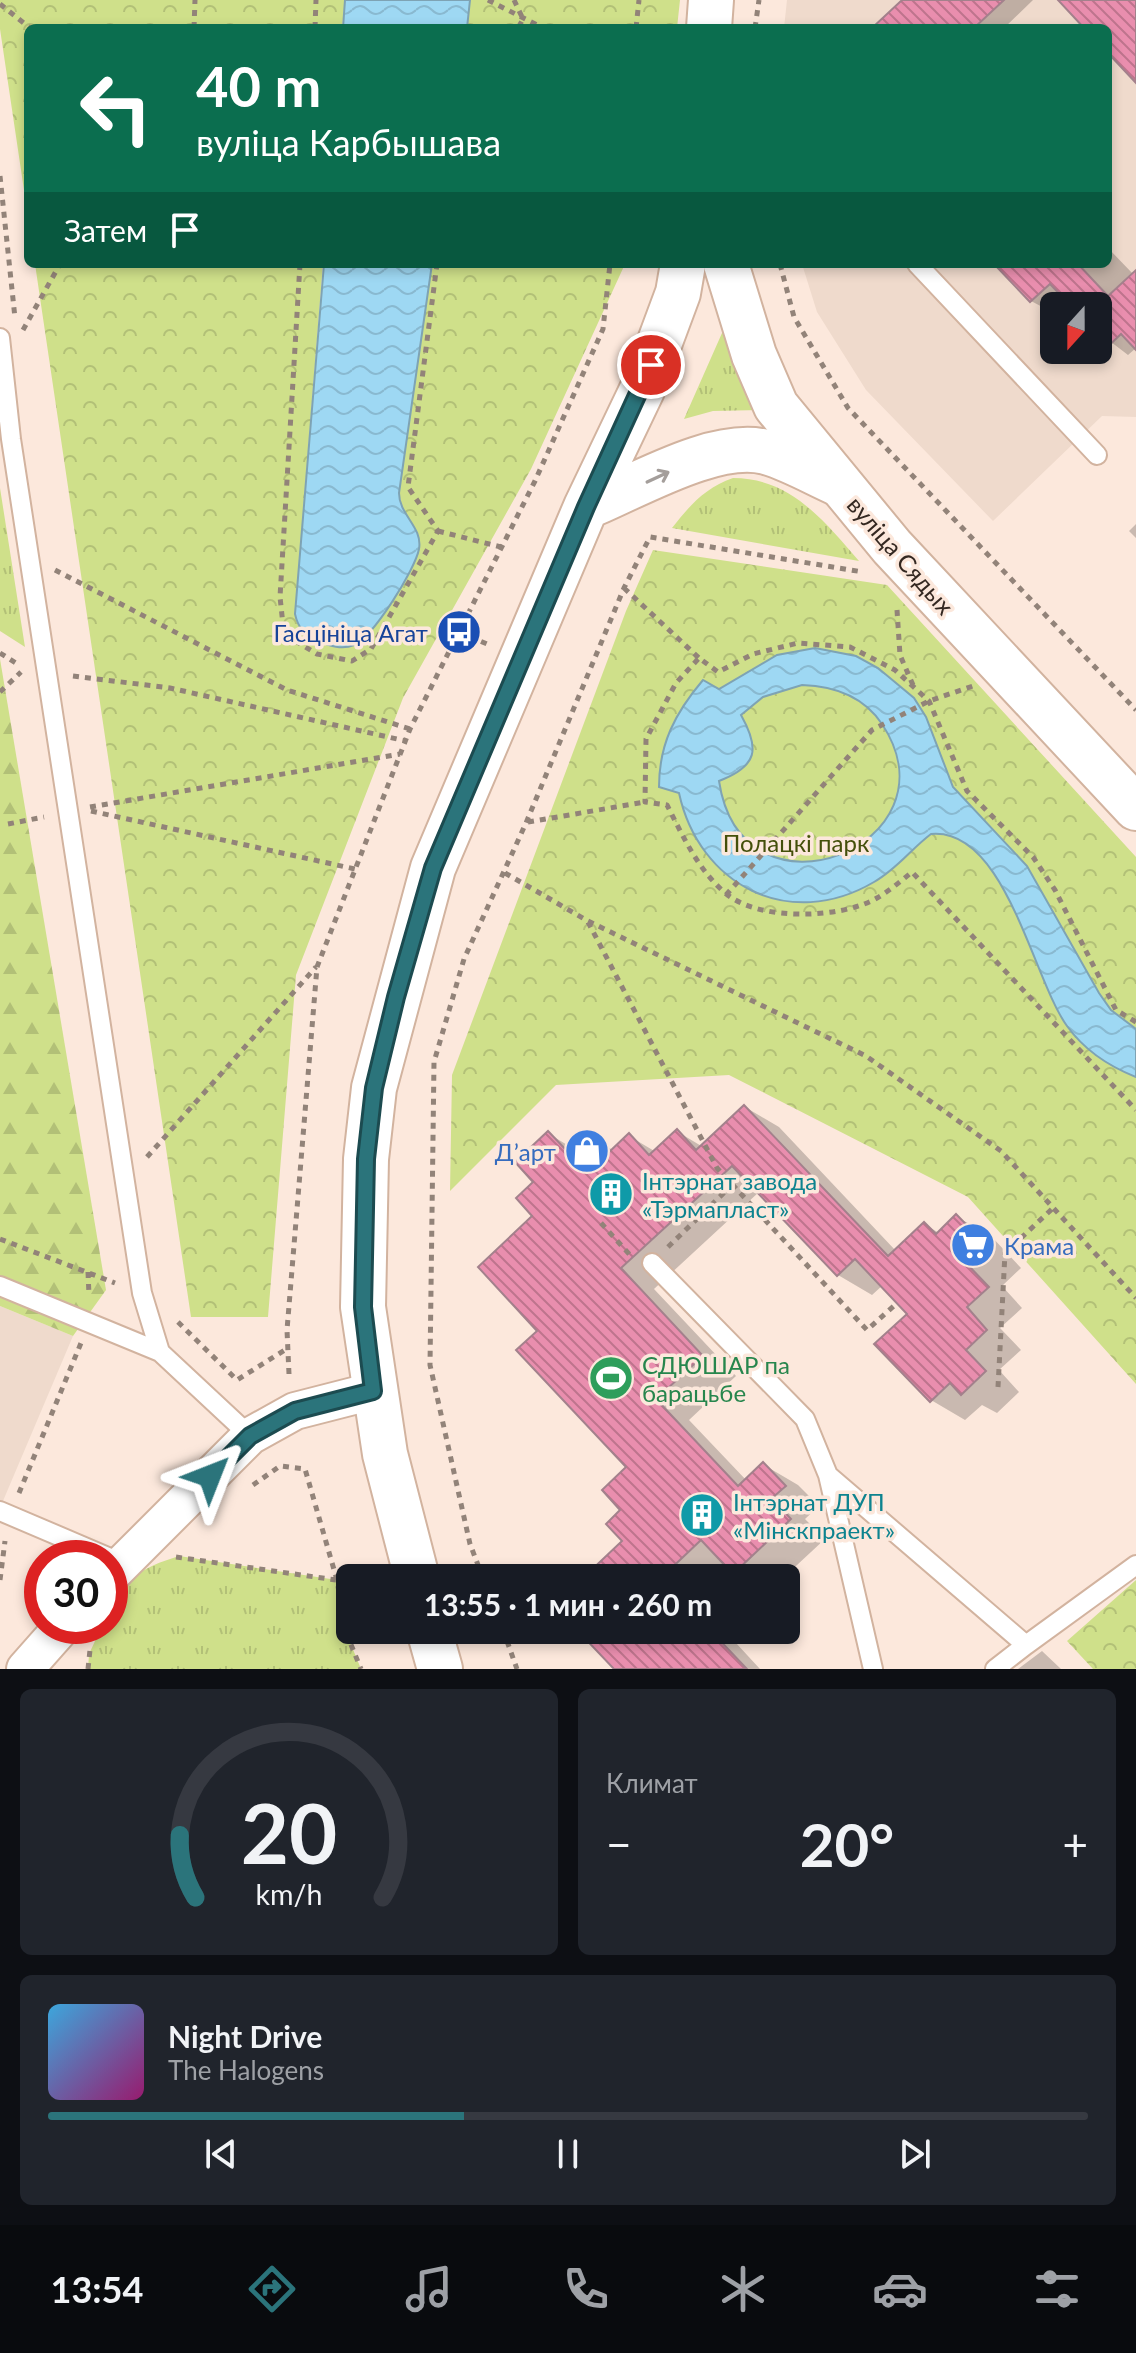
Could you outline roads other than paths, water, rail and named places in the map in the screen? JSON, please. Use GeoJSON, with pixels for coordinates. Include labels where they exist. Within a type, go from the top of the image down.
{"type":"FeatureCollection","features":[{"type":"Feature","properties":{"kind":"main road"},"geometry":{"type":"LineString","coordinates":[[709,24],[711,0]]}},
{"type":"Feature","properties":{"kind":"main road"},"geometry":{"type":"LineString","coordinates":[[414,1564],[373,1391],[363,1307],[362,1235],[374,1088],[433,868],[586,507],[642,390],[678,293],[682,268]]}},
{"type":"Feature","properties":{"kind":"main road","name":"вуліца Сядых"},"geometry":{"type":"LineString","coordinates":[[727,268],[754,355],[776,406],[943,603],[1136,808]]}},
{"type":"Feature","properties":{"kind":"main road"},"geometry":{"type":"LineString","coordinates":[[586,507],[693,460],[730,450],[765,452],[839,484]]}},
{"type":"Feature","properties":{"kind":"main road"},"geometry":{"type":"LineString","coordinates":[[433,1644],[440,1669]]}},
{"type":"Feature","properties":{"kind":"street"},"geometry":{"type":"LineString","coordinates":[[128,1558],[250,1436],[295,1411],[373,1391]]}},
{"type":"Feature","properties":{"kind":"street"},"geometry":{"type":"LineString","coordinates":[[25,1669],[47,1644]]}},
{"type":"Feature","properties":{"kind":"lane"},"geometry":{"type":"LineString","coordinates":[[921,268],[1097,455]]}},
{"type":"Feature","properties":{"kind":"lane"},"geometry":{"type":"LineString","coordinates":[[9,339],[6,439],[142,1293],[160,1352]]}},
{"type":"Feature","properties":{"kind":"lane"},"geometry":{"type":"LineString","coordinates":[[652,1263],[805,1419],[828,1475],[873,1669]]}},
{"type":"Feature","properties":{"kind":"lane"},"geometry":{"type":"LineString","coordinates":[[0,1286],[160,1352],[250,1436]]}},
{"type":"Feature","properties":{"kind":"lane"},"geometry":{"type":"LineString","coordinates":[[828,1475],[1026,1645]]}},
{"type":"Feature","properties":{"kind":"lane"},"geometry":{"type":"LineString","coordinates":[[5,1514],[57,1540]]}},
{"type":"Feature","properties":{"kind":"lane"},"geometry":{"type":"LineString","coordinates":[[995,1669],[1136,1565]]}},
{"type":"Feature","properties":{"kind":"water"},"geometry":{"type":"Polygon","coordinates":[[[345,0],[470,0],[467,24],[343,24],[345,0]]]}},
{"type":"Feature","properties":{"kind":"water"},"geometry":{"type":"Polygon","coordinates":[[[324,268],[431,268],[399,493],[403,508],[418,534],[416,559],[382,617],[354,645],[332,646],[309,637],[300,627],[295,614],[324,268]]]}},
{"type":"Feature","properties":{"kind":"water"},"geometry":{"type":"Polygon","coordinates":[[[815,648],[856,656],[878,668],[914,698],[926,717],[953,787],[1027,866],[1099,993],[1111,1010],[1136,1029],[1136,1077],[1098,1057],[1067,1026],[1054,1004],[998,879],[979,854],[957,838],[931,834],[874,882],[842,896],[810,902],[780,900],[752,891],[727,875],[706,853],[690,825],[679,793],[659,787],[662,757],[670,730],[703,680],[719,689],[777,655],[815,648]],[[802,685],[763,697],[741,715],[751,738],[752,755],[742,769],[719,781],[736,827],[765,853],[802,862],[839,855],[872,835],[894,805],[899,767],[882,724],[875,715],[847,695],[802,685]]]}},
{"type":"Feature","properties":{"kind":"place","name":"Гасцініца Агат"},"geometry":{"type":"Point","coordinates":[459,632]}},
{"type":"Feature","properties":{"kind":"place","name":"Дʼарт"},"geometry":{"type":"Point","coordinates":[587,1151]}},
{"type":"Feature","properties":{"kind":"place","name":"Інтэрнат завода «Тэрмапласт»"},"geometry":{"type":"Point","coordinates":[611,1194]}},
{"type":"Feature","properties":{"kind":"place","name":"Крама"},"geometry":{"type":"Point","coordinates":[973,1245]}},
{"type":"Feature","properties":{"kind":"place","name":"СДЮШАР па барацьбе"},"geometry":{"type":"Point","coordinates":[611,1378]}},
{"type":"Feature","properties":{"kind":"place","name":"Інтэрнат ДУП «Мінскпраект»"},"geometry":{"type":"Point","coordinates":[702,1515]}},
{"type":"Feature","properties":{"kind":"park label","name":"Полацкі парк"},"geometry":{"type":"Point","coordinates":[796,842]}}]}
